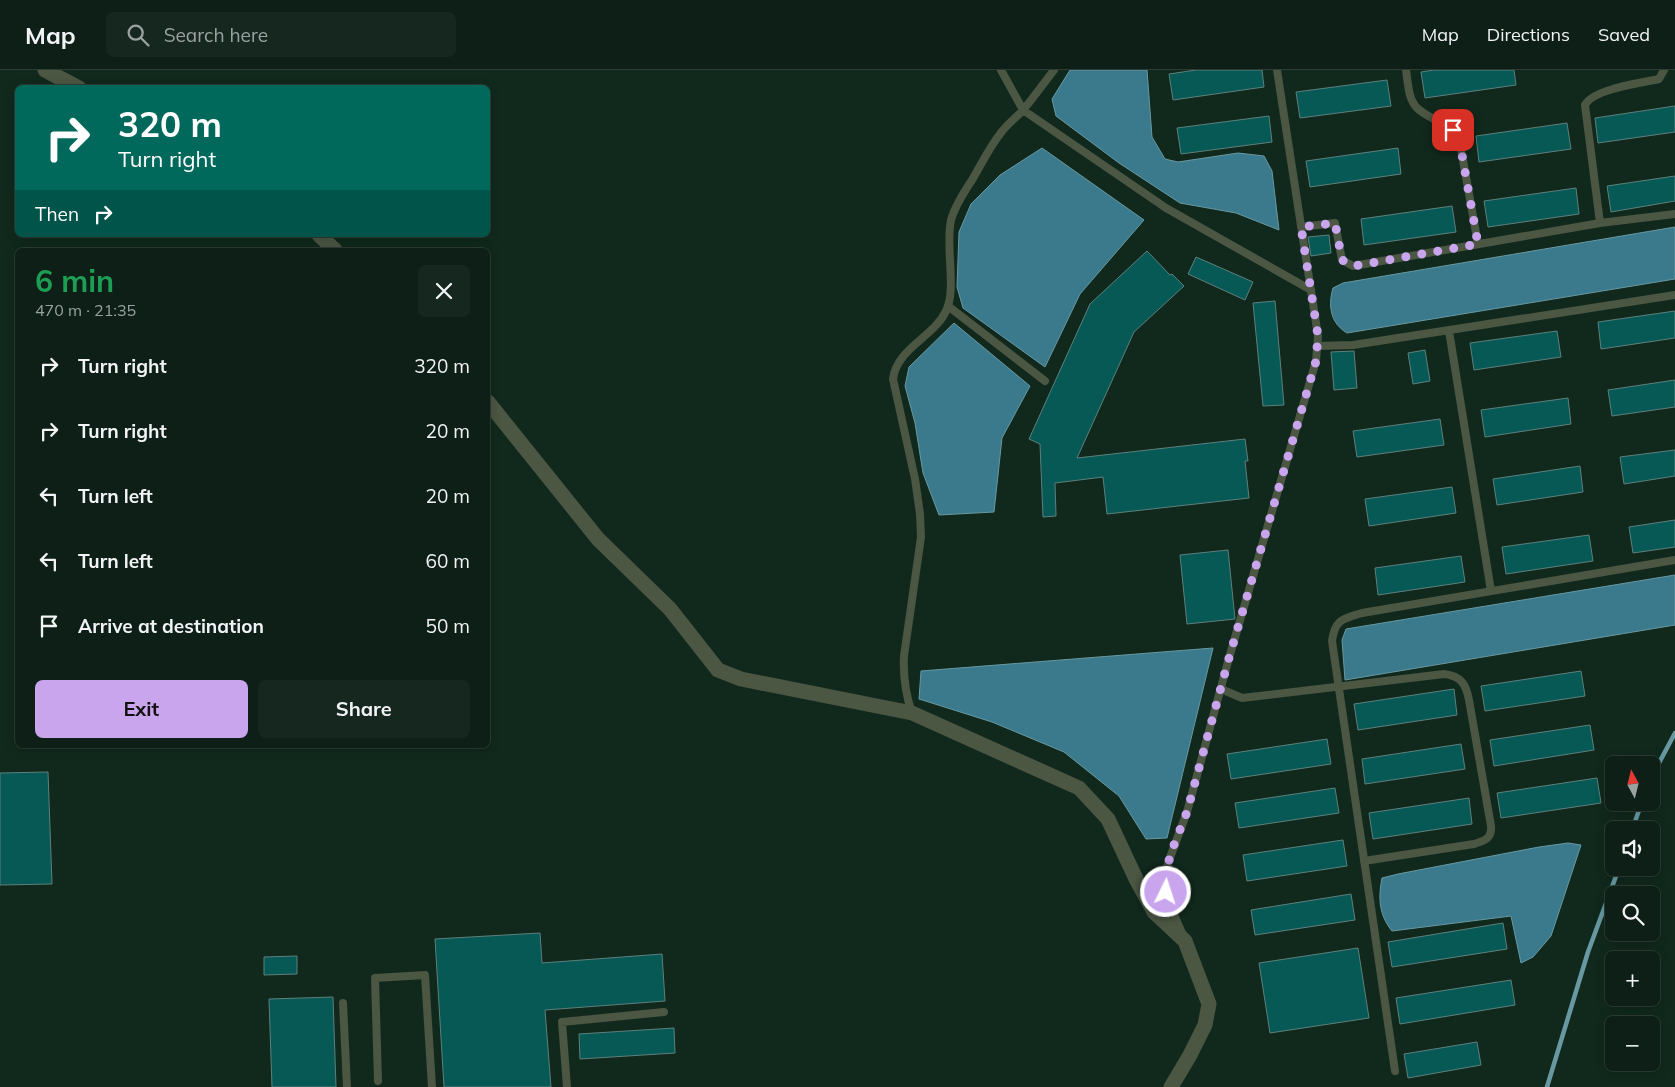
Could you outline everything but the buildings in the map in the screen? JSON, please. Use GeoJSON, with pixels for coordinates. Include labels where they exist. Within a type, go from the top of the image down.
{"type":"FeatureCollection","features":[{"type":"Feature","properties":{"kind":"street"},"geometry":{"type":"LineString","coordinates":[[45,70],[73,85]]}},
{"type":"Feature","properties":{"kind":"street"},"geometry":{"type":"LineString","coordinates":[[321,237],[333,248]]}},
{"type":"Feature","properties":{"kind":"street"},"geometry":{"type":"LineString","coordinates":[[490,404],[598,539],[670,609],[718,670],[741,678],[912,712],[1079,788],[1108,819],[1154,912],[1185,941],[1208,1004],[1205,1025],[1190,1055],[1170,1087]]}},
{"type":"Feature","properties":{"kind":"lane"},"geometry":{"type":"LineString","coordinates":[[1001,70],[1023,110],[1166,208],[1311,290]]}},
{"type":"Feature","properties":{"kind":"lane"},"geometry":{"type":"LineString","coordinates":[[912,712],[904,684],[904,663],[921,537],[920,514],[915,479],[893,379],[896,367],[904,355],[938,323],[950,303],[949,238],[951,220],[960,198],[1000,134],[1023,110],[1054,70]]}},
{"type":"Feature","properties":{"kind":"lane"},"geometry":{"type":"LineString","coordinates":[[1185,941],[1166,896],[1165,884],[1168,863],[1187,812],[1316,361],[1318,336],[1277,70]]}},
{"type":"Feature","properties":{"kind":"lane"},"geometry":{"type":"LineString","coordinates":[[1406,70],[1411,98],[1417,108],[1453,130],[1459,138],[1478,244]]}},
{"type":"Feature","properties":{"kind":"lane"},"geometry":{"type":"LineString","coordinates":[[1600,223],[1585,105],[1590,98],[1599,93],[1659,79],[1664,70]]}},
{"type":"Feature","properties":{"kind":"lane"},"geometry":{"type":"LineString","coordinates":[[1301,227],[1335,223],[1342,260],[1354,266],[1600,223],[1675,214]]}},
{"type":"Feature","properties":{"kind":"lane"},"geometry":{"type":"LineString","coordinates":[[1317,346],[1353,345],[1675,295]]}},
{"type":"Feature","properties":{"kind":"lane"},"geometry":{"type":"LineString","coordinates":[[948,306],[1045,381]]}},
{"type":"Feature","properties":{"kind":"lane"},"geometry":{"type":"LineString","coordinates":[[1449,331],[1491,591]]}},
{"type":"Feature","properties":{"kind":"lane"},"geometry":{"type":"LineString","coordinates":[[1394,1071],[1332,641],[1335,626],[1343,618],[1362,613],[1675,560]]}},
{"type":"Feature","properties":{"kind":"lane"},"geometry":{"type":"LineString","coordinates":[[1221,689],[1242,698],[1339,688],[1444,674],[1457,677],[1462,681],[1470,700],[1491,826],[1491,833],[1488,839],[1474,844],[1364,861]]}},
{"type":"Feature","properties":{"kind":"lane"},"geometry":{"type":"LineString","coordinates":[[378,1081],[375,978],[425,975],[432,1087]]}},
{"type":"Feature","properties":{"kind":"lane"},"geometry":{"type":"LineString","coordinates":[[343,1003],[347,1087]]}},
{"type":"Feature","properties":{"kind":"lane"},"geometry":{"type":"LineString","coordinates":[[568,1087],[562,1022],[664,1012]]}},
{"type":"Feature","properties":{"kind":"water"},"geometry":{"type":"Polygon","coordinates":[[[1070,70],[1147,70],[1152,137],[1165,159],[1178,162],[1238,153],[1264,156],[1272,171],[1279,230],[1236,213],[1180,203],[1119,163],[1056,116],[1052,99],[1070,70]]]}},
{"type":"Feature","properties":{"kind":"water"},"geometry":{"type":"Polygon","coordinates":[[[1042,148],[1144,220],[1080,294],[1045,367],[963,308],[957,287],[959,232],[971,204],[1000,175],[1042,148]]]}},
{"type":"Feature","properties":{"kind":"water"},"geometry":{"type":"Polygon","coordinates":[[[1675,227],[1675,279],[1347,333],[1337,324],[1332,313],[1333,288],[1343,283],[1675,227]]]}},
{"type":"Feature","properties":{"kind":"water"},"geometry":{"type":"Polygon","coordinates":[[[954,323],[1030,386],[1002,438],[994,512],[939,515],[923,473],[915,423],[905,386],[909,367],[954,323]]]}},
{"type":"Feature","properties":{"kind":"water"},"geometry":{"type":"Polygon","coordinates":[[[1675,575],[1675,625],[1345,680],[1342,640],[1346,629],[1675,575]]]}},
{"type":"Feature","properties":{"kind":"water"},"geometry":{"type":"Polygon","coordinates":[[[1213,648],[1167,838],[1146,839],[1119,796],[1064,752],[992,722],[919,699],[921,671],[1213,648]]]}},
{"type":"Feature","properties":{"kind":"water"},"geometry":{"type":"Polygon","coordinates":[[[1568,843],[1581,845],[1551,936],[1533,957],[1521,963],[1511,916],[1392,931],[1384,919],[1380,899],[1382,878],[1568,843]]]}},
{"type":"Feature","properties":{"kind":"waterway"},"geometry":{"type":"LineString","coordinates":[[1660,761],[1675,733]]}},
{"type":"Feature","properties":{"kind":"waterway"},"geometry":{"type":"LineString","coordinates":[[1635,821],[1639,811]]}},
{"type":"Feature","properties":{"kind":"waterway"},"geometry":{"type":"LineString","coordinates":[[1547,1087],[1588,952],[1616,876]]}},
{"type":"Feature","properties":{"kind":"route"},"geometry":{"type":"LineString","coordinates":[[1166,892],[1165,884],[1170,855],[1187,812],[1229,658],[1316,361],[1318,336],[1301,227],[1335,223],[1342,260],[1354,266],[1478,244],[1459,138],[1453,130]]}}]}
